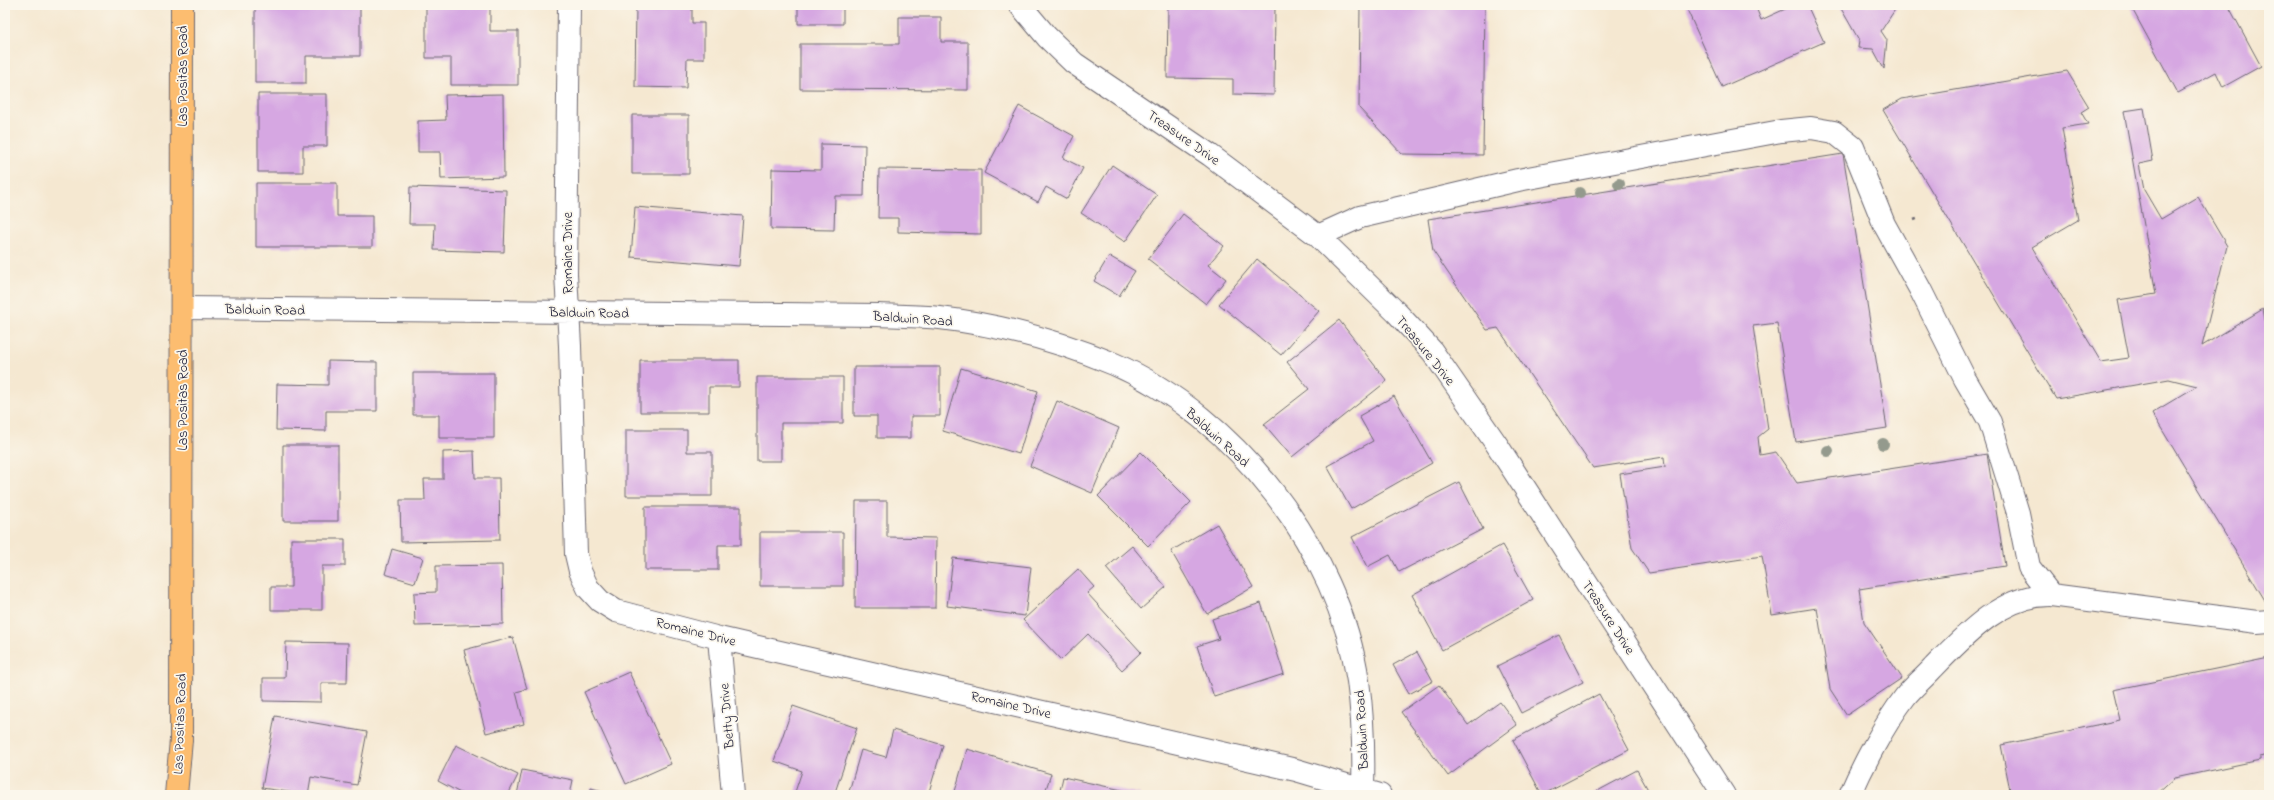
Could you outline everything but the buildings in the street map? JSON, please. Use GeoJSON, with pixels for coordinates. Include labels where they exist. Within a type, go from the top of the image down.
{"type":"FeatureCollection","features":[{"type":"Feature","properties":{"kind":"main road","name":"Las Positas Road"},"geometry":{"type":"LineString","coordinates":[[176,795],[181,740],[182,5]]}},
{"type":"Feature","properties":{"kind":"street","name":"Romaine Drive"},"geometry":{"type":"LineString","coordinates":[[569,5],[566,274],[576,554],[580,571],[588,588],[600,601],[616,611],[719,638],[1296,770],[1372,792]]}},
{"type":"Feature","properties":{"kind":"street","name":"Treasure Drive"},"geometry":{"type":"LineString","coordinates":[[1020,5],[1047,37],[1074,63],[1210,155],[1318,236],[1398,313],[1432,351],[1497,445],[1724,795]]}},
{"type":"Feature","properties":{"kind":"street"},"geometry":{"type":"LineString","coordinates":[[1318,236],[1360,217],[1518,180],[1781,131],[1811,128],[1834,132],[1853,147],[1884,224],[1920,288],[1965,379],[1990,422],[2018,514],[2029,567],[2051,595]]}},
{"type":"Feature","properties":{"kind":"street","name":"Baldwin Road"},"geometry":{"type":"LineString","coordinates":[[182,308],[940,318],[1000,328],[1058,343],[1115,364],[1156,386],[1199,416],[1243,456],[1284,508],[1315,558],[1334,597],[1348,638],[1358,680],[1364,745],[1372,792]]}},
{"type":"Feature","properties":{"kind":"street"},"geometry":{"type":"LineString","coordinates":[[1850,795],[1905,697],[1964,636],[1994,613],[2016,602],[2035,595],[2051,595],[2250,621],[2269,621]]}},
{"type":"Feature","properties":{"kind":"street","name":"Betty Drive"},"geometry":{"type":"LineString","coordinates":[[719,638],[734,795]]}}]}
